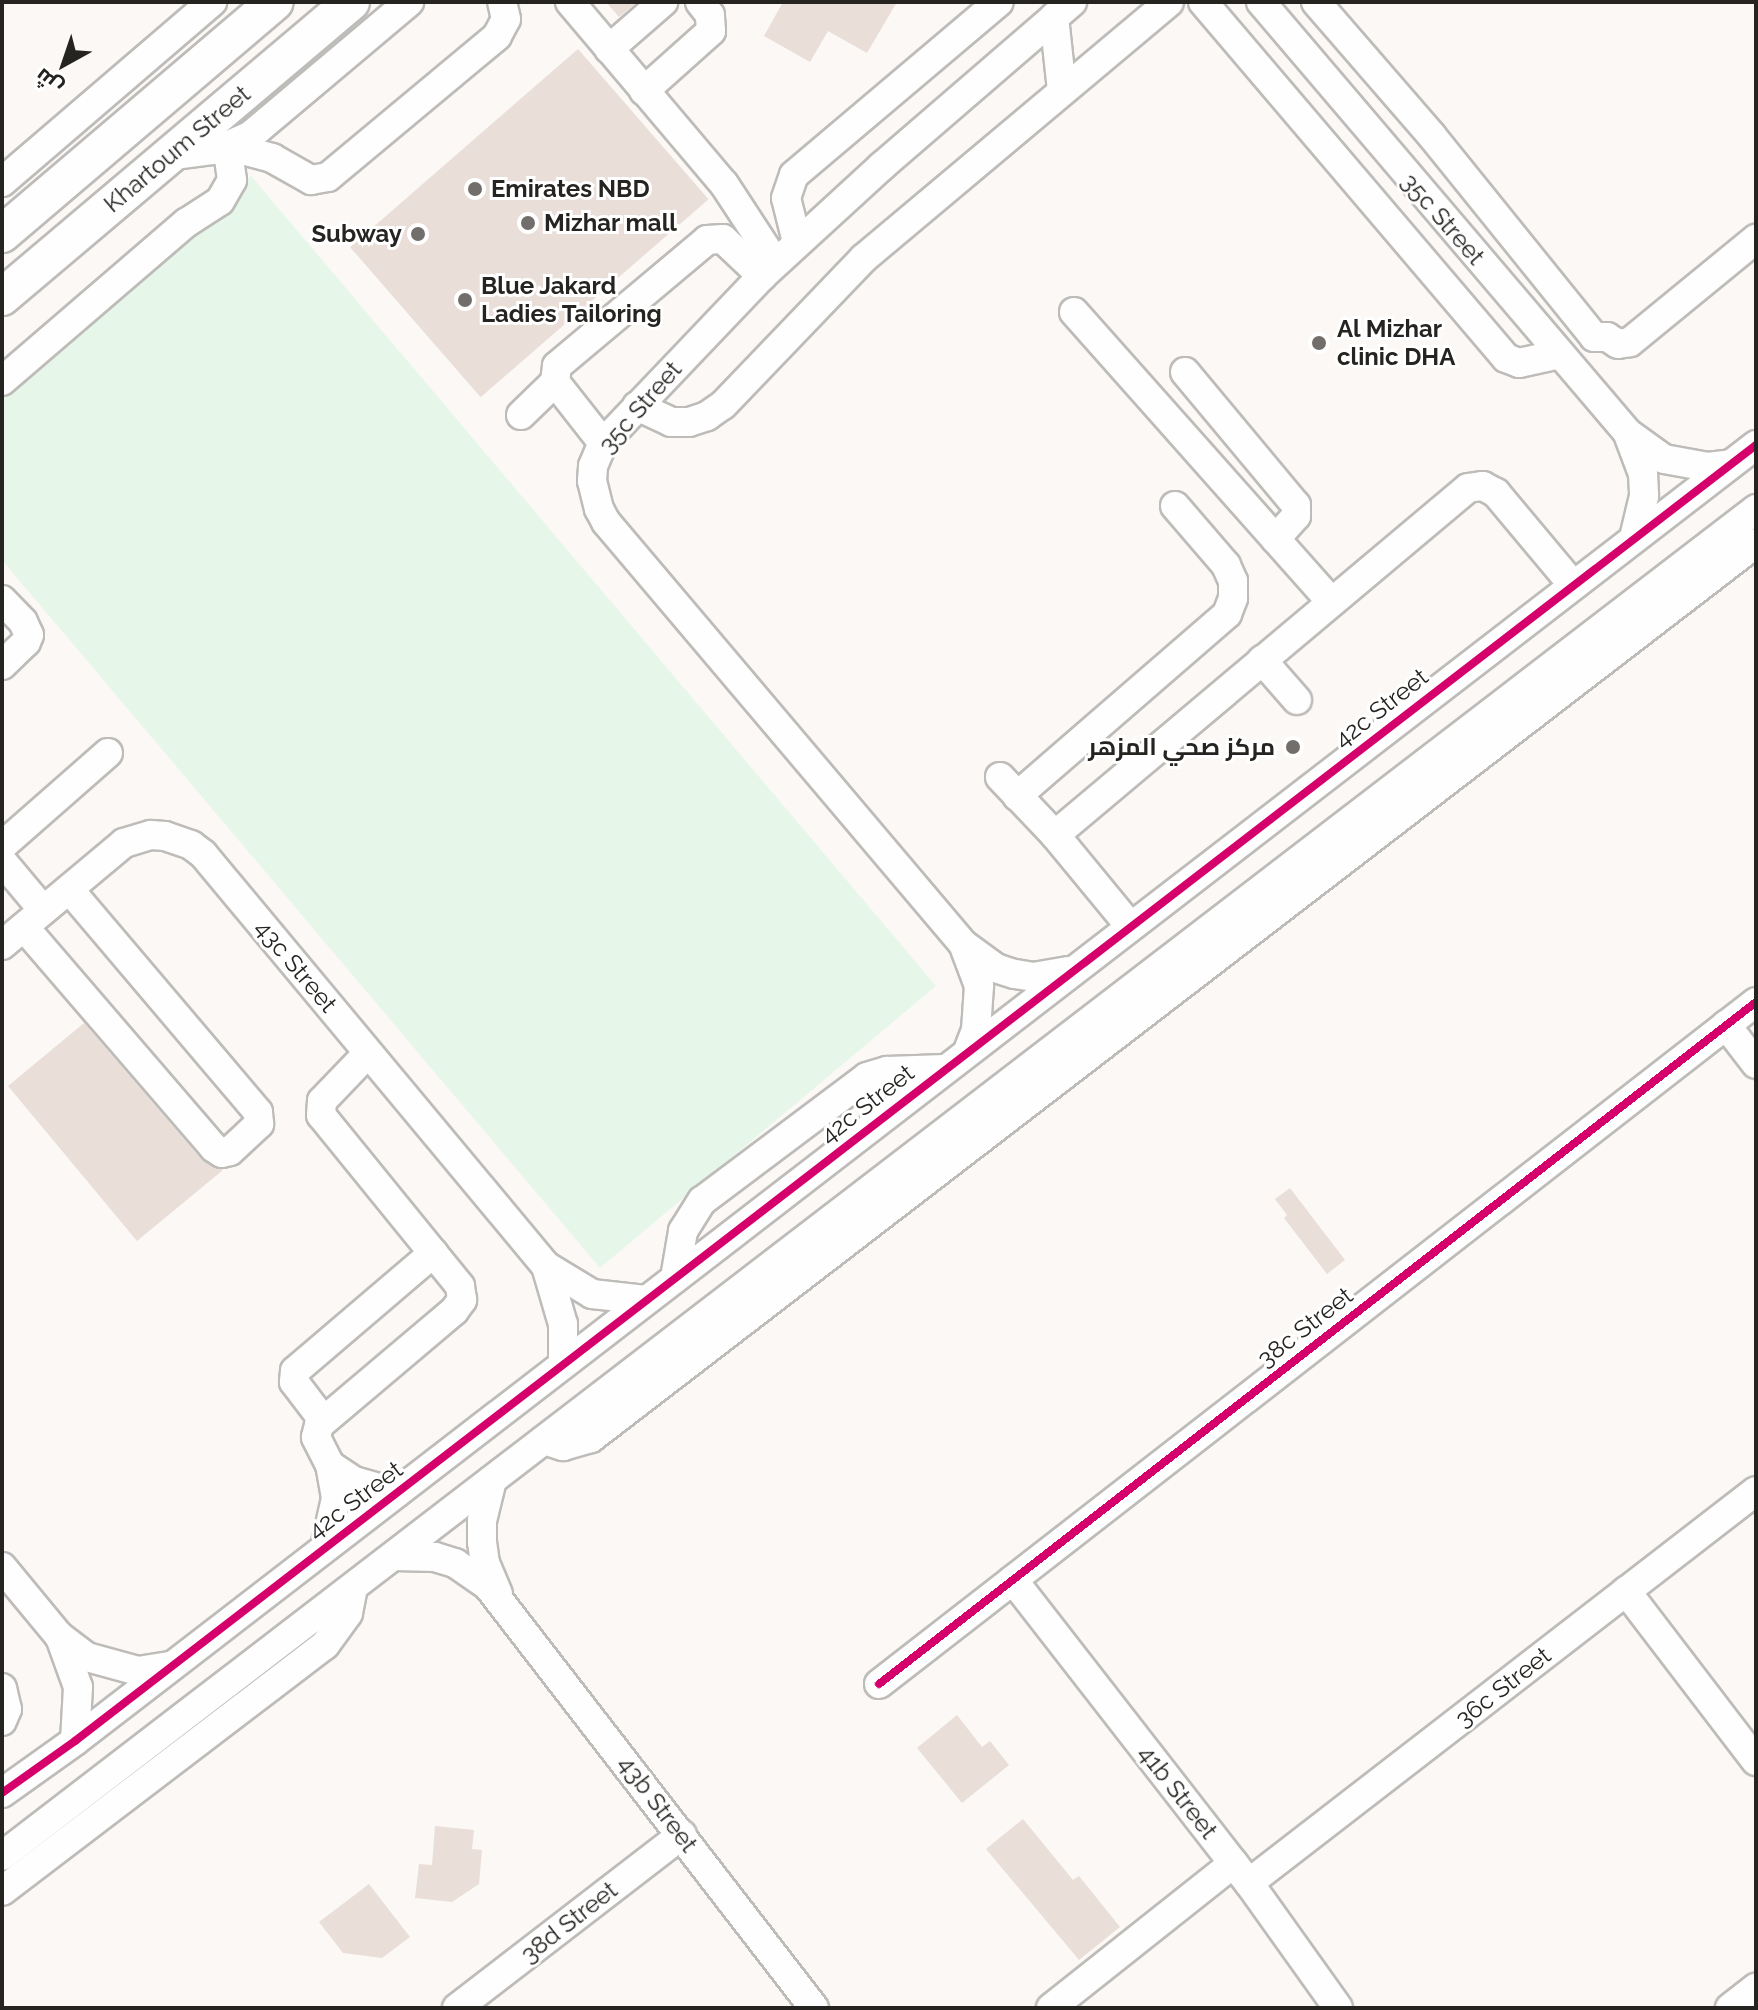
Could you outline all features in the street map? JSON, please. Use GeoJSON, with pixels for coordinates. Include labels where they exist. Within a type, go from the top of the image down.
{"type":"FeatureCollection","features":[{"type":"Feature","properties":{"kind":"main road","name":"Khartoum Street"},"geometry":{"type":"LineString","coordinates":[[2,234],[275,2]]}},
{"type":"Feature","properties":{"kind":"main road","name":"Khartoum Street"},"geometry":{"type":"LineString","coordinates":[[2,297],[351,2]]}},
{"type":"Feature","properties":{"kind":"street"},"geometry":{"type":"LineString","coordinates":[[2,182],[212,2]]}},
{"type":"Feature","properties":{"kind":"street"},"geometry":{"type":"LineString","coordinates":[[168,156],[227,146],[251,135],[409,2]]}},
{"type":"Feature","properties":{"kind":"street"},"geometry":{"type":"LineString","coordinates":[[227,146],[272,158],[311,180],[328,177],[497,36],[506,19],[502,2]]}},
{"type":"Feature","properties":{"kind":"street"},"geometry":{"type":"LineString","coordinates":[[570,2],[724,184],[768,269]]}},
{"type":"Feature","properties":{"kind":"street"},"geometry":{"type":"LineString","coordinates":[[609,49],[663,2]]}},
{"type":"Feature","properties":{"kind":"street"},"geometry":{"type":"LineString","coordinates":[[644,91],[711,31],[710,15],[700,2]]}},
{"type":"Feature","properties":{"kind":"street"},"geometry":{"type":"LineString","coordinates":[[797,242],[786,198],[794,175],[999,2]]}},
{"type":"Feature","properties":{"kind":"street"},"geometry":{"type":"LineString","coordinates":[[637,406],[671,422],[689,422],[707,416],[723,405],[864,258],[1169,2]]}},
{"type":"Feature","properties":{"kind":"street"},"geometry":{"type":"LineString","coordinates":[[1203,2],[1506,358],[1519,363],[1560,354]]}},
{"type":"Feature","properties":{"kind":"street"},"geometry":{"type":"LineString","coordinates":[[1316,2],[1432,136],[1594,337],[1607,337],[1618,344],[1630,342],[1754,245]]}},
{"type":"Feature","properties":{"kind":"street"},"geometry":{"type":"LineString","coordinates":[[1244,49],[1249,24],[1262,3]]}},
{"type":"Feature","properties":{"kind":"street","name":"35c Street"},"geometry":{"type":"LineString","coordinates":[[1262,3],[1387,154],[1628,433],[1664,459],[1708,467],[1731,464]]}},
{"type":"Feature","properties":{"kind":"street"},"geometry":{"type":"LineString","coordinates":[[1062,91],[1063,10]]}},
{"type":"Feature","properties":{"kind":"street","name":"35c Street"},"geometry":{"type":"LineString","coordinates":[[1063,10],[768,269],[603,443],[593,466],[592,481],[599,509],[606,522],[964,945],[996,968],[1014,974],[1034,977],[1073,970]]}},
{"type":"Feature","properties":{"kind":"street"},"geometry":{"type":"LineString","coordinates":[[1387,154],[1432,136]]}},
{"type":"Feature","properties":{"kind":"street"},"geometry":{"type":"LineString","coordinates":[[2,381],[186,223],[220,201],[232,180],[227,146]]}},
{"type":"Feature","properties":{"kind":"street"},"geometry":{"type":"LineString","coordinates":[[603,443],[555,382],[554,371],[561,362],[707,240],[723,239],[768,269]]}},
{"type":"Feature","properties":{"kind":"street"},"geometry":{"type":"LineString","coordinates":[[1074,312],[1331,601]]}},
{"type":"Feature","properties":{"kind":"street"},"geometry":{"type":"LineString","coordinates":[[1185,372],[1296,505],[1296,516],[1275,539]]}},
{"type":"Feature","properties":{"kind":"street"},"geometry":{"type":"LineString","coordinates":[[521,415],[555,382]]}},
{"type":"Feature","properties":{"kind":"street","name":"35c Street"},"geometry":{"type":"LineString","coordinates":[[1628,433],[1643,474],[1644,496],[1634,538]]}},
{"type":"Feature","properties":{"kind":"street","name":"42c Street"},"geometry":{"type":"LineString","coordinates":[[5,1787],[75,1741],[1756,445]]}},
{"type":"Feature","properties":{"kind":"street"},"geometry":{"type":"LineString","coordinates":[[1055,835],[1468,488],[1490,488],[1573,585]]}},
{"type":"Feature","properties":{"kind":"street"},"geometry":{"type":"LineString","coordinates":[[1130,926],[1055,835],[1008,787],[1227,614],[1233,598],[1233,581],[1226,565],[1175,506]]}},
{"type":"Feature","properties":{"kind":"street"},"geometry":{"type":"LineString","coordinates":[[2,1856],[1756,509]]}},
{"type":"Feature","properties":{"kind":"street"},"geometry":{"type":"LineString","coordinates":[[544,1440],[563,1446],[591,1438],[1756,543]]}},
{"type":"Feature","properties":{"kind":"street"},"geometry":{"type":"LineString","coordinates":[[2,600],[23,622],[29,635],[26,642],[2,665]]}},
{"type":"Feature","properties":{"kind":"street"},"geometry":{"type":"LineString","coordinates":[[1262,660],[1297,700]]}},
{"type":"Feature","properties":{"kind":"street"},"geometry":{"type":"LineString","coordinates":[[2,846],[108,753]]}},
{"type":"Feature","properties":{"kind":"street","name":"43c Street"},"geometry":{"type":"LineString","coordinates":[[2,945],[113,852],[137,838],[165,836],[191,845],[203,854],[546,1266],[592,1294],[646,1300]]}},
{"type":"Feature","properties":{"kind":"street"},"geometry":{"type":"LineString","coordinates":[[2,861],[34,919],[214,1148],[222,1153],[230,1151],[259,1124],[258,1112],[69,889]]}},
{"type":"Feature","properties":{"kind":"street","name":"35c Street"},"geometry":{"type":"LineString","coordinates":[[964,945],[979,986],[978,1019],[968,1051]]}},
{"type":"Feature","properties":{"kind":"street","name":"38c Street"},"geometry":{"type":"LineString","coordinates":[[879,1684],[1756,1002]]}},
{"type":"Feature","properties":{"kind":"street"},"geometry":{"type":"LineString","coordinates":[[1726,1025],[1756,1064]]}},
{"type":"Feature","properties":{"kind":"street"},"geometry":{"type":"LineString","coordinates":[[325,1547],[335,1507],[330,1465],[316,1437],[323,1420],[459,1306],[462,1300],[460,1286],[321,1115],[322,1101],[368,1053]]}},
{"type":"Feature","properties":{"kind":"street"},"geometry":{"type":"LineString","coordinates":[[675,1278],[683,1231],[702,1201],[867,1077],[887,1071],[945,1069]]}},
{"type":"Feature","properties":{"kind":"street"},"geometry":{"type":"LineString","coordinates":[[323,1420],[294,1382],[295,1371],[433,1253]]}},
{"type":"Feature","properties":{"kind":"street","name":"43c Street"},"geometry":{"type":"LineString","coordinates":[[546,1266],[563,1324],[563,1364]]}},
{"type":"Feature","properties":{"kind":"street"},"geometry":{"type":"LineString","coordinates":[[330,1465],[354,1481],[396,1493]]}},
{"type":"Feature","properties":{"kind":"street","name":"43b Street"},"geometry":{"type":"LineString","coordinates":[[492,1480],[484,1511],[482,1542],[492,1582],[502,1601]]}},
{"type":"Feature","properties":{"kind":"street","name":"36c Street"},"geometry":{"type":"LineString","coordinates":[[1051,2008],[1242,1873],[1626,1591],[1756,1491]]}},
{"type":"Feature","properties":{"kind":"street","name":"43b Street"},"geometry":{"type":"LineString","coordinates":[[395,1556],[415,1554],[455,1563],[472,1573],[502,1601],[814,2008]]}},
{"type":"Feature","properties":{"kind":"street"},"geometry":{"type":"LineString","coordinates":[[2,1567],[59,1636],[87,1657],[103,1665],[138,1671],[172,1665]]}},
{"type":"Feature","properties":{"kind":"street","name":"41b Street"},"geometry":{"type":"LineString","coordinates":[[1013,1580],[1242,1873],[1338,2008]]}},
{"type":"Feature","properties":{"kind":"street"},"geometry":{"type":"LineString","coordinates":[[2,1891],[325,1645],[343,1625],[353,1587]]}},
{"type":"Feature","properties":{"kind":"street"},"geometry":{"type":"LineString","coordinates":[[1626,1591],[1756,1761]]}},
{"type":"Feature","properties":{"kind":"street"},"geometry":{"type":"LineString","coordinates":[[59,1636],[78,1687],[75,1741]]}},
{"type":"Feature","properties":{"kind":"street"},"geometry":{"type":"LineString","coordinates":[[2,1688],[7,1709],[2,1721]]}},
{"type":"Feature","properties":{"kind":"street","name":"38d Street"},"geometry":{"type":"LineString","coordinates":[[457,2008],[682,1835]]}},
{"type":"Feature","properties":{"kind":"street"},"geometry":{"type":"LineString","coordinates":[[1730,2008],[1756,1988]]}},
{"type":"Feature","properties":{"kind":"green space"},"geometry":{"type":"Polygon","coordinates":[[[251,176],[936,986],[600,1268],[2,560],[2,387],[251,176]]]}},
{"type":"Feature","properties":{"kind":"building"},"geometry":{"type":"Polygon","coordinates":[[[606,2],[637,2],[619,17],[606,2]]]}},
{"type":"Feature","properties":{"kind":"building"},"geometry":{"type":"Polygon","coordinates":[[[783,2],[897,2],[867,53],[828,31],[810,62],[764,36],[783,2]]]}},
{"type":"Feature","properties":{"kind":"building","name":"Mizhar mall"},"geometry":{"type":"Polygon","coordinates":[[[578,49],[709,199],[481,397],[350,247],[578,49]]]}},
{"type":"Feature","properties":{"kind":"building"},"geometry":{"type":"Polygon","coordinates":[[[84,1023],[201,1159],[223,1170],[137,1241],[8,1086],[84,1023]]]}},
{"type":"Feature","properties":{"kind":"building"},"geometry":{"type":"Polygon","coordinates":[[[1290,1188],[1345,1260],[1327,1274],[1284,1218],[1287,1215],[1275,1199],[1290,1188]]]}},
{"type":"Feature","properties":{"kind":"building"},"geometry":{"type":"Polygon","coordinates":[[[957,1715],[982,1747],[990,1741],[1009,1765],[962,1803],[917,1748],[957,1715]]]}},
{"type":"Feature","properties":{"kind":"building"},"geometry":{"type":"Polygon","coordinates":[[[1023,1819],[1073,1880],[1079,1876],[1120,1927],[1079,1960],[986,1849],[1023,1819]]]}},
{"type":"Feature","properties":{"kind":"building"},"geometry":{"type":"Polygon","coordinates":[[[435,1826],[474,1830],[472,1849],[482,1850],[479,1884],[452,1902],[415,1898],[419,1864],[432,1865],[435,1826]]]}},
{"type":"Feature","properties":{"kind":"building"},"geometry":{"type":"Polygon","coordinates":[[[369,1884],[410,1937],[382,1958],[343,1953],[319,1922],[369,1884]]]}},
{"type":"Feature","properties":{"kind":"cycle path"},"geometry":{"type":"LineString","coordinates":[[2,1793],[75,1741],[1756,445]]}},
{"type":"Feature","properties":{"kind":"cycle path"},"geometry":{"type":"LineString","coordinates":[[879,1684],[1756,1002]]}},
{"type":"Feature","properties":{"kind":"place","name":"Emirates NBD"},"geometry":{"type":"Point","coordinates":[475,189]}},
{"type":"Feature","properties":{"kind":"place","name":"Mizhar mall"},"geometry":{"type":"Point","coordinates":[528,223]}},
{"type":"Feature","properties":{"kind":"place","name":"Subway"},"geometry":{"type":"Point","coordinates":[418,234]}},
{"type":"Feature","properties":{"kind":"place","name":"Blue Jakard Ladies Tailoring"},"geometry":{"type":"Point","coordinates":[465,300]}},
{"type":"Feature","properties":{"kind":"place","name":"Al Mizhar clinic DHA"},"geometry":{"type":"Point","coordinates":[1319,343]}},
{"type":"Feature","properties":{"kind":"place","name":"مركز صحي المزهر"},"geometry":{"type":"Point","coordinates":[1293,747]}}]}
